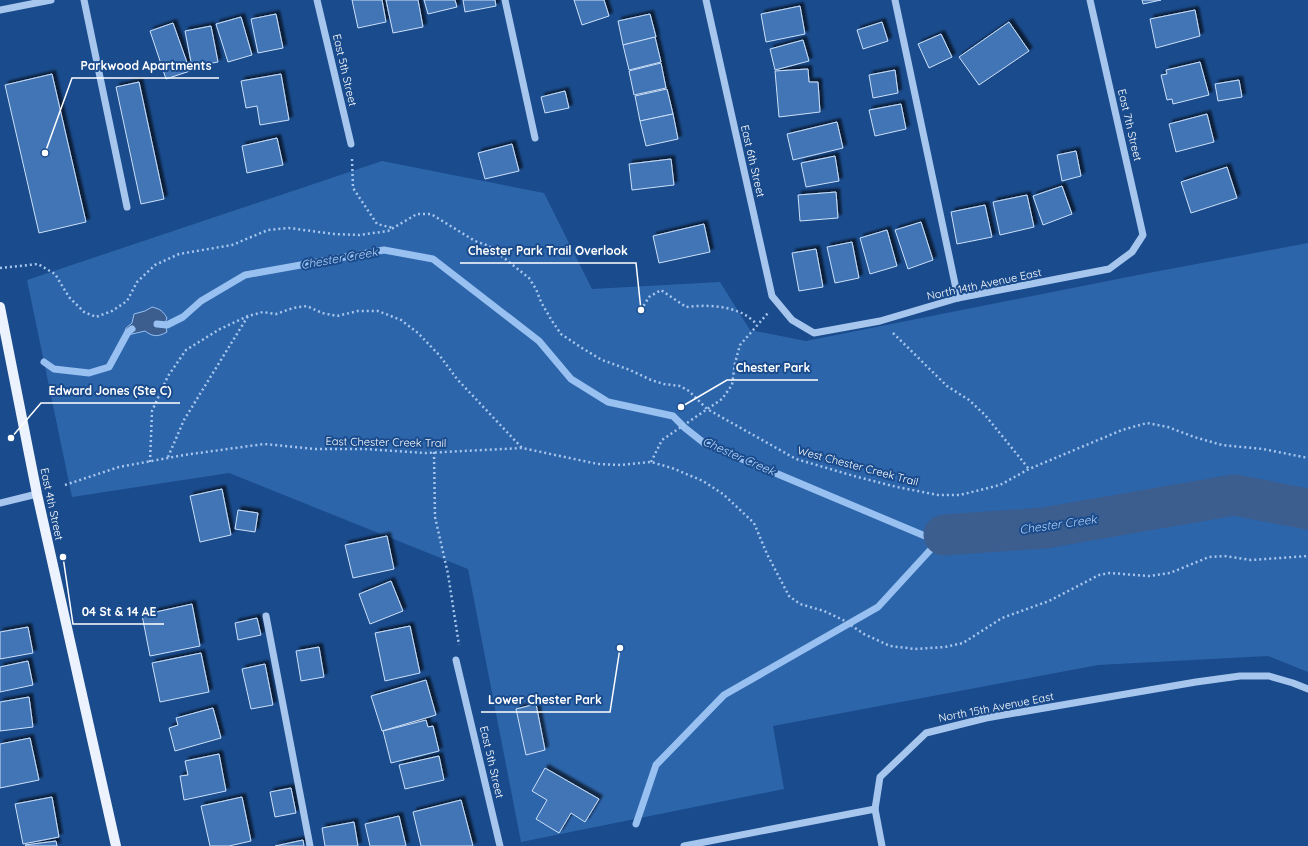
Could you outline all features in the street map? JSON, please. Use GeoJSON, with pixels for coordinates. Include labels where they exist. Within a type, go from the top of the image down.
{"type":"FeatureCollection","features":[{"type":"Feature","properties":{"kind":"main road","name":"East 4th Street"},"geometry":{"type":"LineString","coordinates":[[0,306],[37,494],[116,846]]}},
{"type":"Feature","properties":{"kind":"street"},"geometry":{"type":"LineString","coordinates":[[0,10],[51,0]]}},
{"type":"Feature","properties":{"kind":"street"},"geometry":{"type":"LineString","coordinates":[[84,0],[127,207]]}},
{"type":"Feature","properties":{"kind":"street","name":"East 5th Street"},"geometry":{"type":"LineString","coordinates":[[317,0],[351,144]]}},
{"type":"Feature","properties":{"kind":"street"},"geometry":{"type":"LineString","coordinates":[[505,0],[535,138]]}},
{"type":"Feature","properties":{"kind":"street","name":"East 6th Street"},"geometry":{"type":"LineString","coordinates":[[706,0],[772,296],[792,320]]}},
{"type":"Feature","properties":{"kind":"street"},"geometry":{"type":"LineString","coordinates":[[895,0],[958,298]]}},
{"type":"Feature","properties":{"kind":"street","name":"East 7th Street"},"geometry":{"type":"LineString","coordinates":[[1090,0],[1143,235],[1132,252]]}},
{"type":"Feature","properties":{"kind":"street","name":"North 14th Avenue East"},"geometry":{"type":"LineString","coordinates":[[792,320],[814,332],[880,321],[958,298],[1109,269],[1132,252]]}},
{"type":"Feature","properties":{"kind":"street"},"geometry":{"type":"LineString","coordinates":[[0,502],[37,494]]}},
{"type":"Feature","properties":{"kind":"street"},"geometry":{"type":"LineString","coordinates":[[266,616],[310,846]]}},
{"type":"Feature","properties":{"kind":"street","name":"East 5th Street"},"geometry":{"type":"LineString","coordinates":[[456,660],[500,846]]}},
{"type":"Feature","properties":{"kind":"street","name":"North 15th Avenue East"},"geometry":{"type":"LineString","coordinates":[[875,809],[880,777],[926,732],[986,718],[1196,682],[1240,676],[1269,676],[1308,689]]}},
{"type":"Feature","properties":{"kind":"street"},"geometry":{"type":"LineString","coordinates":[[684,846],[875,809],[882,846]]}},
{"type":"Feature","properties":{"kind":"path"},"geometry":{"type":"LineString","coordinates":[[351,144],[353,188],[377,224],[393,228]]}},
{"type":"Feature","properties":{"kind":"path","name":"West Chester Creek Trail"},"geometry":{"type":"LineString","coordinates":[[0,268],[38,264],[55,274],[69,296],[84,312],[96,317],[112,311],[127,301],[137,282],[155,265],[179,254],[232,245],[268,230],[289,228],[334,234],[359,235],[388,231],[417,214],[431,214],[474,241],[489,246],[529,278],[536,289],[541,302],[561,334],[602,360],[630,370],[650,380],[680,386],[689,391],[707,409],[796,459],[897,487],[938,495],[960,495],[1000,485],[1029,469],[1122,430],[1147,423],[1168,427],[1194,437],[1222,445],[1263,449],[1308,458]]}},
{"type":"Feature","properties":{"kind":"path"},"geometry":{"type":"LineString","coordinates":[[641,310],[649,297],[661,290],[686,307],[700,306],[725,308],[740,312],[757,324]]}},
{"type":"Feature","properties":{"kind":"path"},"geometry":{"type":"LineString","coordinates":[[651,462],[662,440],[722,399],[732,385],[735,363],[740,346],[777,302]]}},
{"type":"Feature","properties":{"kind":"path"},"geometry":{"type":"LineString","coordinates":[[150,462],[152,412],[168,376],[186,350],[220,329],[248,316],[263,312],[276,314],[292,308],[307,306],[322,313],[337,316],[358,311],[378,311],[401,320],[418,333],[440,356],[457,379],[522,448]]}},
{"type":"Feature","properties":{"kind":"path"},"geometry":{"type":"LineString","coordinates":[[168,458],[184,420],[248,316]]}},
{"type":"Feature","properties":{"kind":"path"},"geometry":{"type":"LineString","coordinates":[[880,321],[947,386],[969,400],[985,414],[1029,469]]}},
{"type":"Feature","properties":{"kind":"path","name":"East Chester Creek Trail"},"geometry":{"type":"LineString","coordinates":[[65,485],[119,467],[168,458],[264,444],[314,449],[365,449],[434,452],[522,448],[598,464],[621,465],[651,462],[672,468],[703,482],[723,494],[754,523],[767,554],[788,596],[800,604],[824,611],[843,620],[864,634],[890,646],[915,649],[945,647],[963,643],[1002,618],[1049,601],[1099,575],[1110,573],[1149,576],[1170,573],[1209,557],[1224,556],[1251,560],[1308,556]]}},
{"type":"Feature","properties":{"kind":"path"},"geometry":{"type":"LineString","coordinates":[[434,452],[435,517],[448,574],[459,643],[456,660]]}},
{"type":"Feature","properties":{"kind":"shaded area"},"geometry":{"type":"Polygon","coordinates":[[[382,161],[544,193],[592,289],[720,282],[750,330],[806,341],[1308,243],[1308,672],[1268,656],[1098,665],[773,726],[784,789],[521,842],[468,569],[229,473],[72,497],[27,280],[382,161]]]}},
{"type":"Feature","properties":{"kind":"shaded area"},"geometry":{"type":"Polygon","coordinates":[[[152,307],[161,311],[167,318],[165,323],[167,332],[156,336],[145,331],[128,335],[125,334],[126,328],[132,323],[134,314],[152,307]]]}},
{"type":"Feature","properties":{"kind":"building"},"geometry":{"type":"Polygon","coordinates":[[[352,0],[382,0],[386,22],[358,28],[352,0]]]}},
{"type":"Feature","properties":{"kind":"building"},"geometry":{"type":"Polygon","coordinates":[[[386,0],[418,0],[423,27],[393,33],[386,0]]]}},
{"type":"Feature","properties":{"kind":"building"},"geometry":{"type":"Polygon","coordinates":[[[424,0],[455,0],[457,7],[428,14],[424,0]]]}},
{"type":"Feature","properties":{"kind":"building"},"geometry":{"type":"Polygon","coordinates":[[[463,0],[495,0],[496,6],[465,12],[463,0]]]}},
{"type":"Feature","properties":{"kind":"building"},"geometry":{"type":"Polygon","coordinates":[[[574,0],[604,0],[609,16],[582,25],[574,0]]]}},
{"type":"Feature","properties":{"kind":"building"},"geometry":{"type":"Polygon","coordinates":[[[1142,0],[1161,0],[1143,4],[1142,0]]]}},
{"type":"Feature","properties":{"kind":"building"},"geometry":{"type":"Polygon","coordinates":[[[800,6],[805,34],[766,42],[761,14],[800,6]]]}},
{"type":"Feature","properties":{"kind":"building"},"geometry":{"type":"Polygon","coordinates":[[[1195,10],[1200,36],[1156,48],[1150,19],[1195,10]]]}},
{"type":"Feature","properties":{"kind":"building"},"geometry":{"type":"Polygon","coordinates":[[[276,14],[283,48],[258,53],[251,19],[276,14]]]}},
{"type":"Feature","properties":{"kind":"building"},"geometry":{"type":"Polygon","coordinates":[[[650,14],[656,37],[623,45],[618,21],[650,14]]]}},
{"type":"Feature","properties":{"kind":"building"},"geometry":{"type":"Polygon","coordinates":[[[241,17],[252,55],[228,62],[216,24],[241,17]]]}},
{"type":"Feature","properties":{"kind":"building"},"geometry":{"type":"Polygon","coordinates":[[[882,22],[888,41],[863,49],[857,30],[882,22]]]}},
{"type":"Feature","properties":{"kind":"building"},"geometry":{"type":"Polygon","coordinates":[[[1009,22],[1029,51],[979,85],[959,57],[1009,22]]]}},
{"type":"Feature","properties":{"kind":"building"},"geometry":{"type":"Polygon","coordinates":[[[173,23],[190,71],[166,79],[150,31],[173,23]]]}},
{"type":"Feature","properties":{"kind":"building"},"geometry":{"type":"Polygon","coordinates":[[[211,26],[218,62],[192,67],[185,31],[211,26]]]}},
{"type":"Feature","properties":{"kind":"building"},"geometry":{"type":"Polygon","coordinates":[[[941,34],[952,57],[929,68],[918,44],[941,34]]]}},
{"type":"Feature","properties":{"kind":"building"},"geometry":{"type":"Polygon","coordinates":[[[655,37],[661,62],[629,70],[623,45],[655,37]]]}},
{"type":"Feature","properties":{"kind":"building"},"geometry":{"type":"Polygon","coordinates":[[[803,40],[809,61],[775,70],[770,49],[803,40]]]}},
{"type":"Feature","properties":{"kind":"building"},"geometry":{"type":"Polygon","coordinates":[[[1200,62],[1209,95],[1173,104],[1172,99],[1167,100],[1161,75],[1167,74],[1166,70],[1200,62]]]}},
{"type":"Feature","properties":{"kind":"building"},"geometry":{"type":"Polygon","coordinates":[[[661,63],[666,88],[634,95],[629,71],[661,63]]]}},
{"type":"Feature","properties":{"kind":"building"},"geometry":{"type":"Polygon","coordinates":[[[808,69],[809,82],[818,82],[820,112],[779,117],[775,71],[808,69]]]}},
{"type":"Feature","properties":{"kind":"building"},"geometry":{"type":"Polygon","coordinates":[[[895,70],[898,93],[873,98],[869,75],[895,70]]]}},
{"type":"Feature","properties":{"kind":"building"},"geometry":{"type":"Polygon","coordinates":[[[52,74],[86,222],[39,233],[5,85],[52,74]]]}},
{"type":"Feature","properties":{"kind":"building"},"geometry":{"type":"Polygon","coordinates":[[[281,74],[289,120],[260,125],[257,106],[246,108],[241,81],[281,74]]]}},
{"type":"Feature","properties":{"kind":"building"},"geometry":{"type":"Polygon","coordinates":[[[1239,80],[1242,97],[1218,101],[1215,84],[1239,80]]]}},
{"type":"Feature","properties":{"kind":"building"},"geometry":{"type":"Polygon","coordinates":[[[139,82],[164,199],[141,204],[116,87],[139,82]]]}},
{"type":"Feature","properties":{"kind":"building"},"geometry":{"type":"Polygon","coordinates":[[[667,89],[673,114],[640,121],[635,96],[667,89]]]}},
{"type":"Feature","properties":{"kind":"building"},"geometry":{"type":"Polygon","coordinates":[[[565,91],[569,108],[545,113],[541,97],[565,91]]]}},
{"type":"Feature","properties":{"kind":"building"},"geometry":{"type":"Polygon","coordinates":[[[901,104],[906,129],[875,136],[869,110],[901,104]]]}},
{"type":"Feature","properties":{"kind":"building"},"geometry":{"type":"Polygon","coordinates":[[[673,114],[678,139],[646,146],[640,121],[673,114]]]}},
{"type":"Feature","properties":{"kind":"building"},"geometry":{"type":"Polygon","coordinates":[[[1207,114],[1214,142],[1176,152],[1169,124],[1207,114]]]}},
{"type":"Feature","properties":{"kind":"building"},"geometry":{"type":"Polygon","coordinates":[[[837,122],[843,148],[793,160],[787,134],[837,122]]]}},
{"type":"Feature","properties":{"kind":"building"},"geometry":{"type":"Polygon","coordinates":[[[277,138],[283,165],[247,173],[242,146],[277,138]]]}},
{"type":"Feature","properties":{"kind":"building"},"geometry":{"type":"Polygon","coordinates":[[[512,144],[519,171],[485,179],[478,153],[512,144]]]}},
{"type":"Feature","properties":{"kind":"building"},"geometry":{"type":"Polygon","coordinates":[[[1076,151],[1081,176],[1062,181],[1057,155],[1076,151]]]}},
{"type":"Feature","properties":{"kind":"building"},"geometry":{"type":"Polygon","coordinates":[[[835,156],[839,181],[806,187],[801,163],[835,156]]]}},
{"type":"Feature","properties":{"kind":"building"},"geometry":{"type":"Polygon","coordinates":[[[671,159],[674,185],[632,190],[629,164],[671,159]]]}},
{"type":"Feature","properties":{"kind":"building"},"geometry":{"type":"Polygon","coordinates":[[[1227,167],[1237,198],[1191,213],[1181,182],[1227,167]]]}},
{"type":"Feature","properties":{"kind":"building"},"geometry":{"type":"Polygon","coordinates":[[[1062,186],[1072,214],[1043,225],[1033,196],[1062,186]]]}},
{"type":"Feature","properties":{"kind":"building"},"geometry":{"type":"Polygon","coordinates":[[[836,192],[838,218],[800,221],[798,195],[836,192]]]}},
{"type":"Feature","properties":{"kind":"building"},"geometry":{"type":"Polygon","coordinates":[[[1027,195],[1034,227],[1000,235],[993,202],[1027,195]]]}},
{"type":"Feature","properties":{"kind":"building"},"geometry":{"type":"Polygon","coordinates":[[[985,205],[992,237],[957,244],[951,212],[985,205]]]}},
{"type":"Feature","properties":{"kind":"building"},"geometry":{"type":"Polygon","coordinates":[[[921,222],[933,260],[908,269],[895,230],[921,222]]]}},
{"type":"Feature","properties":{"kind":"building"},"geometry":{"type":"Polygon","coordinates":[[[704,224],[710,252],[659,263],[653,236],[704,224]]]}},
{"type":"Feature","properties":{"kind":"building"},"geometry":{"type":"Polygon","coordinates":[[[887,230],[897,266],[870,274],[860,238],[887,230]]]}},
{"type":"Feature","properties":{"kind":"building"},"geometry":{"type":"Polygon","coordinates":[[[852,242],[859,278],[835,283],[827,247],[852,242]]]}},
{"type":"Feature","properties":{"kind":"building"},"geometry":{"type":"Polygon","coordinates":[[[816,249],[823,287],[799,291],[792,253],[816,249]]]}},
{"type":"Feature","properties":{"kind":"building"},"geometry":{"type":"Polygon","coordinates":[[[222,489],[231,535],[200,542],[190,496],[222,489]]]}},
{"type":"Feature","properties":{"kind":"building"},"geometry":{"type":"Polygon","coordinates":[[[238,510],[258,513],[255,532],[235,529],[238,510]]]}},
{"type":"Feature","properties":{"kind":"building"},"geometry":{"type":"Polygon","coordinates":[[[387,536],[394,569],[353,578],[345,545],[387,536]]]}},
{"type":"Feature","properties":{"kind":"building"},"geometry":{"type":"Polygon","coordinates":[[[391,581],[403,611],[370,624],[359,594],[391,581]]]}},
{"type":"Feature","properties":{"kind":"building"},"geometry":{"type":"Polygon","coordinates":[[[192,604],[200,646],[150,656],[142,615],[192,604]]]}},
{"type":"Feature","properties":{"kind":"building"},"geometry":{"type":"Polygon","coordinates":[[[257,618],[261,635],[238,640],[235,623],[257,618]]]}},
{"type":"Feature","properties":{"kind":"building"},"geometry":{"type":"Polygon","coordinates":[[[410,626],[420,673],[385,681],[375,633],[410,626]]]}},
{"type":"Feature","properties":{"kind":"building"},"geometry":{"type":"Polygon","coordinates":[[[28,627],[33,653],[0,659],[0,632],[28,627]]]}},
{"type":"Feature","properties":{"kind":"building"},"geometry":{"type":"Polygon","coordinates":[[[319,647],[324,677],[301,681],[296,651],[319,647]]]}},
{"type":"Feature","properties":{"kind":"building"},"geometry":{"type":"Polygon","coordinates":[[[201,653],[209,692],[160,702],[152,663],[201,653]]]}},
{"type":"Feature","properties":{"kind":"building"},"geometry":{"type":"Polygon","coordinates":[[[28,661],[33,685],[0,692],[0,667],[28,661]]]}},
{"type":"Feature","properties":{"kind":"building"},"geometry":{"type":"Polygon","coordinates":[[[265,664],[273,705],[251,709],[242,669],[265,664]]]}},
{"type":"Feature","properties":{"kind":"building"},"geometry":{"type":"Polygon","coordinates":[[[426,680],[436,715],[382,731],[371,696],[426,680]]]}},
{"type":"Feature","properties":{"kind":"building"},"geometry":{"type":"Polygon","coordinates":[[[29,697],[33,727],[0,731],[0,702],[29,697]]]}},
{"type":"Feature","properties":{"kind":"building"},"geometry":{"type":"Polygon","coordinates":[[[536,704],[545,750],[526,755],[516,709],[536,704]]]}},
{"type":"Feature","properties":{"kind":"building"},"geometry":{"type":"Polygon","coordinates":[[[213,708],[221,738],[175,751],[169,728],[178,725],[176,718],[213,708]]]}},
{"type":"Feature","properties":{"kind":"building"},"geometry":{"type":"Polygon","coordinates":[[[426,720],[428,727],[433,726],[439,751],[391,763],[383,731],[426,720]]]}},
{"type":"Feature","properties":{"kind":"building"},"geometry":{"type":"Polygon","coordinates":[[[30,738],[39,780],[0,788],[0,744],[30,738]]]}},
{"type":"Feature","properties":{"kind":"building"},"geometry":{"type":"Polygon","coordinates":[[[219,754],[226,791],[184,800],[180,776],[188,775],[185,761],[219,754]]]}},
{"type":"Feature","properties":{"kind":"building"},"geometry":{"type":"Polygon","coordinates":[[[439,756],[444,780],[405,789],[399,765],[439,756]]]}},
{"type":"Feature","properties":{"kind":"building"},"geometry":{"type":"Polygon","coordinates":[[[545,768],[599,799],[585,822],[571,813],[559,833],[536,819],[547,800],[532,791],[545,768]]]}},
{"type":"Feature","properties":{"kind":"building"},"geometry":{"type":"Polygon","coordinates":[[[291,788],[296,813],[275,817],[270,792],[291,788]]]}},
{"type":"Feature","properties":{"kind":"building"},"geometry":{"type":"Polygon","coordinates":[[[52,797],[59,837],[23,844],[15,804],[52,797]]]}},
{"type":"Feature","properties":{"kind":"building"},"geometry":{"type":"Polygon","coordinates":[[[242,797],[251,841],[229,846],[210,846],[201,806],[242,797]]]}},
{"type":"Feature","properties":{"kind":"building"},"geometry":{"type":"Polygon","coordinates":[[[461,800],[473,846],[421,846],[413,812],[461,800]]]}},
{"type":"Feature","properties":{"kind":"building"},"geometry":{"type":"Polygon","coordinates":[[[399,816],[406,846],[370,846],[365,824],[399,816]]]}},
{"type":"Feature","properties":{"kind":"building"},"geometry":{"type":"Polygon","coordinates":[[[354,822],[358,846],[325,846],[322,828],[354,822]]]}},
{"type":"Feature","properties":{"kind":"building"},"geometry":{"type":"Polygon","coordinates":[[[303,840],[304,846],[275,846],[303,840]]]}},
{"type":"Feature","properties":{"kind":"building"},"geometry":{"type":"Polygon","coordinates":[[[56,841],[57,846],[25,845],[56,841]]]}},
{"type":"Feature","properties":{"kind":"waterway","name":"Chester Creek"},"geometry":{"type":"LineString","coordinates":[[157,324],[167,325],[183,317],[201,301],[245,275],[384,250],[433,259],[539,341],[571,379],[608,402],[673,416],[704,443],[925,536],[944,535]]}},
{"type":"Feature","properties":{"kind":"waterway","name":"Chester Creek"},"geometry":{"type":"LineString","coordinates":[[44,362],[54,369],[89,373],[109,367],[128,332],[132,329]]}},
{"type":"Feature","properties":{"kind":"waterway","name":"Chester Creek"},"geometry":{"type":"LineString","coordinates":[[944,535],[1044,528],[1234,495],[1308,509]]}},
{"type":"Feature","properties":{"kind":"waterway"},"geometry":{"type":"LineString","coordinates":[[636,824],[656,765],[724,695],[878,607],[944,535]]}},
{"type":"Feature","properties":{"kind":"place","name":"Parkwood Apartments"},"geometry":{"type":"Point","coordinates":[45,153]}},
{"type":"Feature","properties":{"kind":"place","name":"Chester Park Trail Overlook"},"geometry":{"type":"Point","coordinates":[641,310]}},
{"type":"Feature","properties":{"kind":"place","name":"Chester Park"},"geometry":{"type":"Point","coordinates":[681,407]}},
{"type":"Feature","properties":{"kind":"place","name":"Edward Jones (Ste C)"},"geometry":{"type":"Point","coordinates":[11,438]}},
{"type":"Feature","properties":{"kind":"place","name":"04 St & 14 AE"},"geometry":{"type":"Point","coordinates":[63,557]}},
{"type":"Feature","properties":{"kind":"place","name":"Lower Chester Park"},"geometry":{"type":"Point","coordinates":[620,648]}}]}
